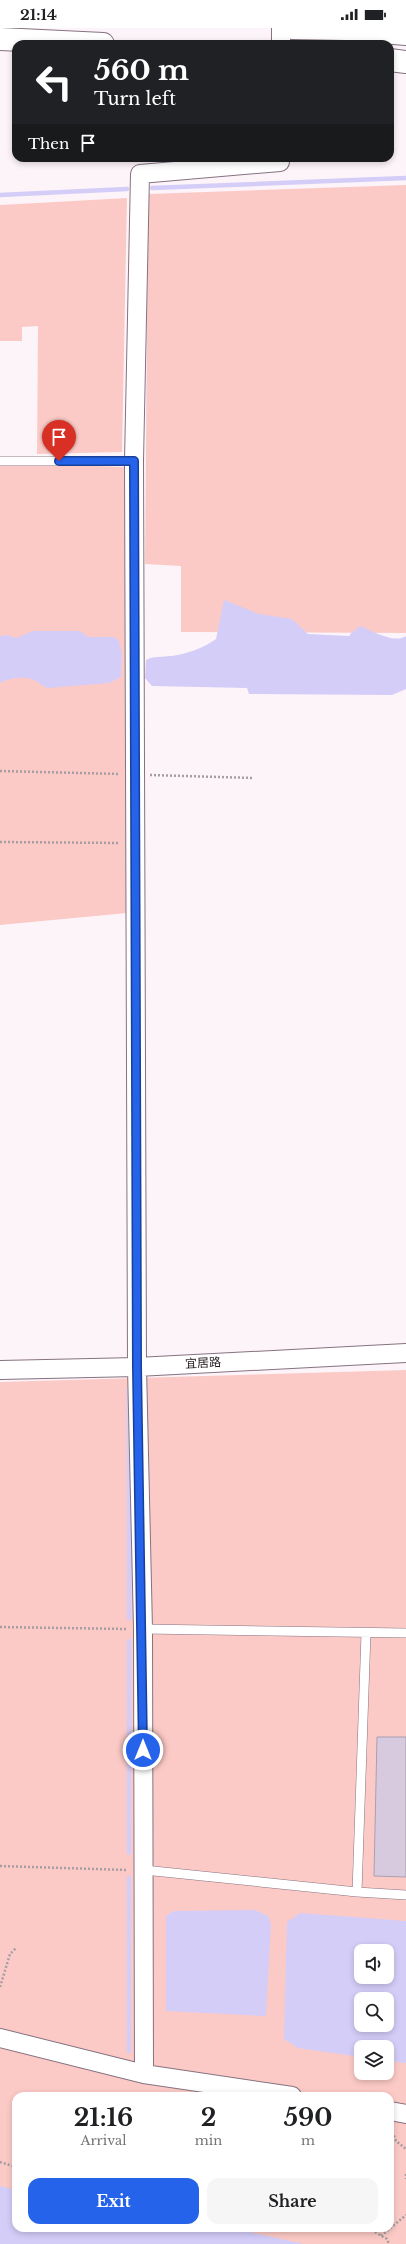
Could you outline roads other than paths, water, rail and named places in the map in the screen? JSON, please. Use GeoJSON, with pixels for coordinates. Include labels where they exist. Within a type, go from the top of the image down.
{"type":"FeatureCollection","features":[{"type":"Feature","properties":{"kind":"main road"},"geometry":{"type":"LineString","coordinates":[[293,28],[346,29],[406,34]]}},
{"type":"Feature","properties":{"kind":"main road"},"geometry":{"type":"LineString","coordinates":[[0,39],[21,40]]}},
{"type":"Feature","properties":{"kind":"main road"},"geometry":{"type":"LineString","coordinates":[[394,60],[406,62]]}},
{"type":"Feature","properties":{"kind":"street"},"geometry":{"type":"LineString","coordinates":[[281,28],[281,40]]}},
{"type":"Feature","properties":{"kind":"street"},"geometry":{"type":"LineString","coordinates":[[144,2074],[143,1629],[137,1367],[134,461],[140,174],[280,162]]}},
{"type":"Feature","properties":{"kind":"street","name":"宜居路"},"geometry":{"type":"LineString","coordinates":[[0,1370],[137,1367],[406,1353]]}},
{"type":"Feature","properties":{"kind":"street"},"geometry":{"type":"LineString","coordinates":[[0,2038],[144,2074],[265,2092]]}},
{"type":"Feature","properties":{"kind":"lane"},"geometry":{"type":"LineString","coordinates":[[0,461],[134,461]]}},
{"type":"Feature","properties":{"kind":"lane"},"geometry":{"type":"LineString","coordinates":[[143,1629],[406,1633]]}},
{"type":"Feature","properties":{"kind":"lane"},"geometry":{"type":"LineString","coordinates":[[357,1892],[366,1633]]}},
{"type":"Feature","properties":{"kind":"lane"},"geometry":{"type":"LineString","coordinates":[[144,1870],[357,1892],[406,1895]]}},
{"type":"Feature","properties":{"kind":"waterway"},"geometry":{"type":"LineString","coordinates":[[152,188],[406,178]]}},
{"type":"Feature","properties":{"kind":"waterway"},"geometry":{"type":"LineString","coordinates":[[0,195],[127,189]]}},
{"type":"Feature","properties":{"kind":"waterway"},"geometry":{"type":"LineString","coordinates":[[129,1389],[129,1618]]}},
{"type":"Feature","properties":{"kind":"waterway"},"geometry":{"type":"LineString","coordinates":[[129,1641],[129,1853]]}},
{"type":"Feature","properties":{"kind":"waterway"},"geometry":{"type":"LineString","coordinates":[[129,1878],[129,2051]]}}]}
